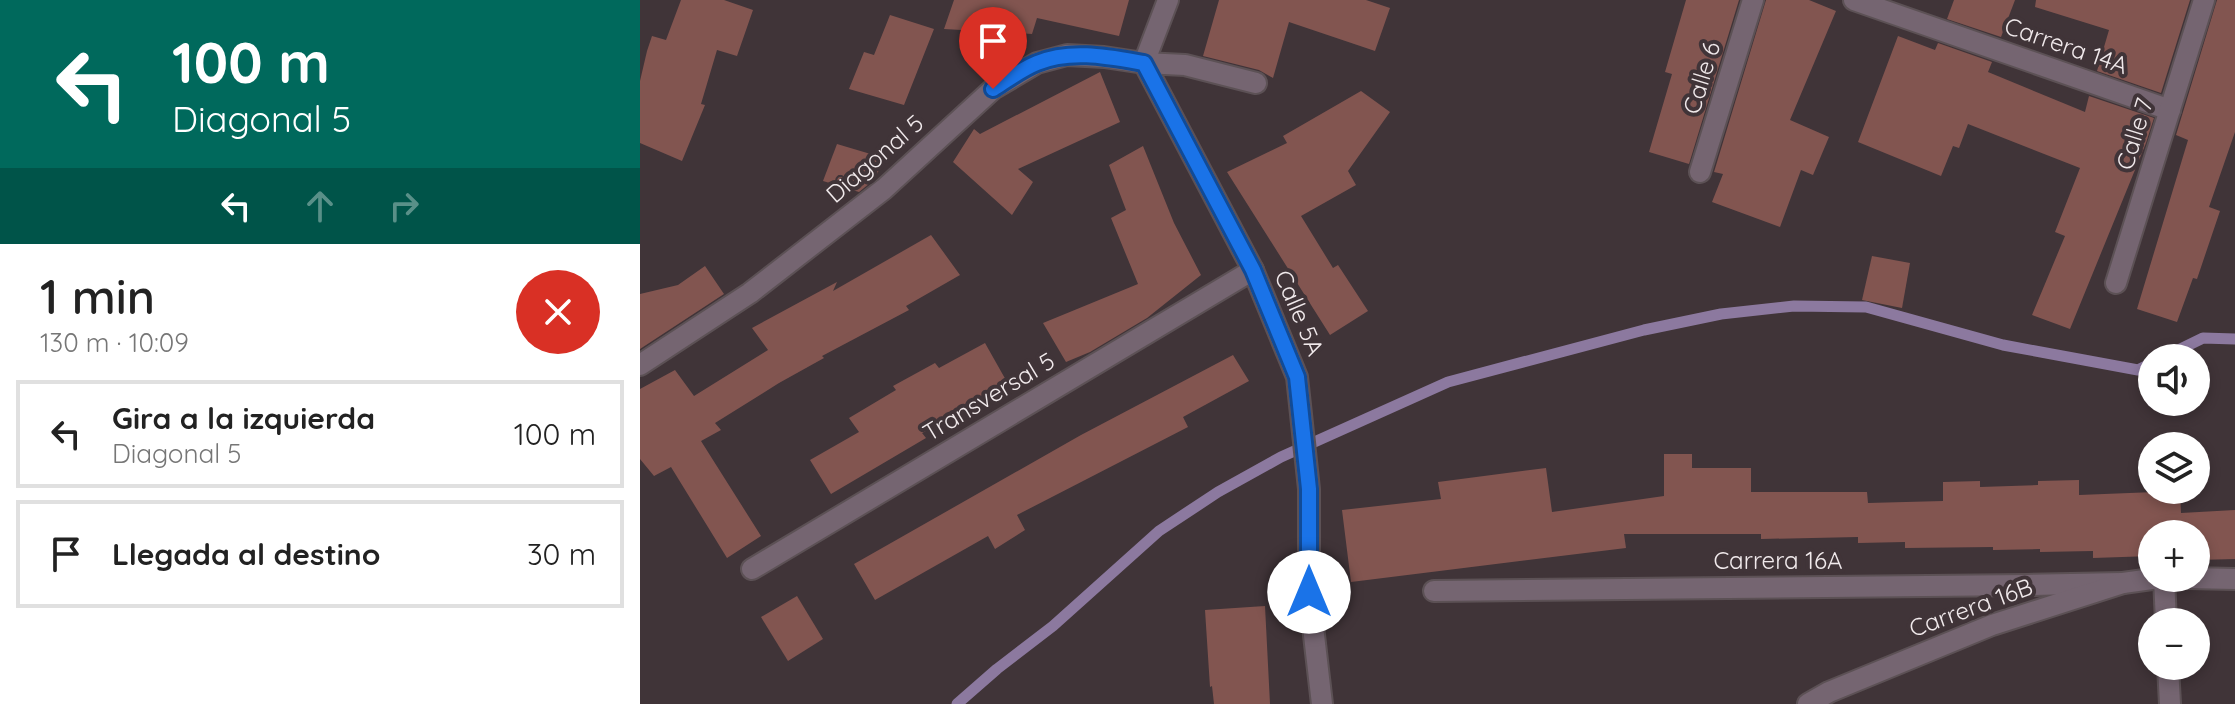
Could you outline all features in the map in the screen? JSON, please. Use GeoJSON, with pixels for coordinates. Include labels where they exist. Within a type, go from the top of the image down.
{"type":"FeatureCollection","features":[{"type":"Feature","properties":{"kind":"street"},"geometry":{"type":"LineString","coordinates":[[1144,63],[1168,0]]}},
{"type":"Feature","properties":{"kind":"street","name":"Calle 6"},"geometry":{"type":"LineString","coordinates":[[1700,172],[1753,0]]}},
{"type":"Feature","properties":{"kind":"street","name":"Carrera 14A"},"geometry":{"type":"LineString","coordinates":[[1854,0],[2170,110]]}},
{"type":"Feature","properties":{"kind":"street","name":"Calle 7"},"geometry":{"type":"LineString","coordinates":[[2116,283],[2204,0]]}},
{"type":"Feature","properties":{"kind":"street","name":"Diagonal 5"},"geometry":{"type":"LineString","coordinates":[[640,365],[750,293],[884,189],[993,89],[1037,63],[1067,55],[1104,57],[1185,65],[1256,83]]}},
{"type":"Feature","properties":{"kind":"street","name":"Calle 5A"},"geometry":{"type":"LineString","coordinates":[[1144,63],[1253,270],[1297,377],[1309,489],[1309,592],[1322,704]]}},
{"type":"Feature","properties":{"kind":"street","name":"Transversal 5"},"geometry":{"type":"LineString","coordinates":[[752,569],[1253,270]]}},
{"type":"Feature","properties":{"kind":"street"},"geometry":{"type":"LineString","coordinates":[[2210,578],[2235,579]]}},
{"type":"Feature","properties":{"kind":"street","name":"Carrera 16B"},"geometry":{"type":"LineString","coordinates":[[1808,704],[1829,692],[1992,625],[2123,583],[2138,581]]}},
{"type":"Feature","properties":{"kind":"street","name":"Carrera 16A"},"geometry":{"type":"LineString","coordinates":[[1434,591],[2123,583]]}},
{"type":"Feature","properties":{"kind":"street"},"geometry":{"type":"LineString","coordinates":[[2169,680],[2170,704]]}},
{"type":"Feature","properties":{"kind":"building"},"geometry":{"type":"Polygon","coordinates":[[[681,0],[724,0],[753,10],[737,56],[717,50],[701,104],[705,105],[682,161],[640,143],[640,81],[647,51],[652,36],[666,40],[681,0]]]}},
{"type":"Feature","properties":{"kind":"building"},"geometry":{"type":"Polygon","coordinates":[[[954,0],[1129,0],[1119,36],[1037,18],[1032,34],[944,29],[954,0]]]}},
{"type":"Feature","properties":{"kind":"building"},"geometry":{"type":"Polygon","coordinates":[[[1219,0],[1366,0],[1390,8],[1375,51],[1289,22],[1273,78],[1259,70],[1203,56],[1219,0]]]}},
{"type":"Feature","properties":{"kind":"building"},"geometry":{"type":"Polygon","coordinates":[[[1686,0],[1739,0],[1689,164],[1649,152],[1672,74],[1665,72],[1686,0]]]}},
{"type":"Feature","properties":{"kind":"building"},"geometry":{"type":"Polygon","coordinates":[[[1766,0],[1809,0],[1836,11],[1790,120],[1829,137],[1813,175],[1801,170],[1780,227],[1712,202],[1723,174],[1714,172],[1766,0]]]}},
{"type":"Feature","properties":{"kind":"building"},"geometry":{"type":"Polygon","coordinates":[[[1954,0],[2015,0],[2001,37],[1947,19],[1954,0]]]}},
{"type":"Feature","properties":{"kind":"building"},"geometry":{"type":"Polygon","coordinates":[[[2036,0],[2190,0],[2161,93],[2097,71],[2109,30],[2035,7],[2036,0]]]}},
{"type":"Feature","properties":{"kind":"building"},"geometry":{"type":"Polygon","coordinates":[[[2217,0],[2235,0],[2235,132],[2209,207],[2220,211],[2197,279],[2193,278],[2177,322],[2137,309],[2188,140],[2176,135],[2217,0]]]}},
{"type":"Feature","properties":{"kind":"building"},"geometry":{"type":"Polygon","coordinates":[[[890,15],[934,29],[904,105],[849,89],[864,52],[874,55],[890,15]]]}},
{"type":"Feature","properties":{"kind":"building"},"geometry":{"type":"Polygon","coordinates":[[[1898,36],[1935,50],[1938,43],[1992,62],[1988,72],[2085,112],[2089,96],[2154,118],[2070,329],[2032,315],[2065,236],[2055,232],[2080,168],[1968,124],[1959,148],[1953,146],[1941,176],[1858,142],[1898,36]]]}},
{"type":"Feature","properties":{"kind":"building"},"geometry":{"type":"Polygon","coordinates":[[[1100,72],[1120,122],[1018,169],[1033,182],[1012,215],[953,162],[974,129],[980,134],[1100,72]]]}},
{"type":"Feature","properties":{"kind":"building"},"geometry":{"type":"Polygon","coordinates":[[[1361,91],[1390,112],[1348,171],[1356,185],[1301,216],[1333,268],[1338,265],[1368,311],[1330,335],[1227,172],[1287,143],[1283,136],[1361,91]]]}},
{"type":"Feature","properties":{"kind":"building"},"geometry":{"type":"Polygon","coordinates":[[[837,144],[884,158],[875,179],[859,192],[823,181],[837,144]]]}},
{"type":"Feature","properties":{"kind":"building"},"geometry":{"type":"Polygon","coordinates":[[[1143,146],[1174,223],[1201,275],[1147,318],[1090,352],[1066,362],[1043,323],[1138,284],[1111,218],[1126,210],[1109,165],[1143,146]]]}},
{"type":"Feature","properties":{"kind":"building"},"geometry":{"type":"Polygon","coordinates":[[[931,235],[960,275],[906,306],[909,310],[822,356],[824,358],[715,423],[721,430],[701,441],[761,536],[727,558],[671,467],[654,476],[640,459],[640,389],[675,370],[694,396],[768,350],[752,328],[837,282],[833,291],[931,235]]]}},
{"type":"Feature","properties":{"kind":"building"},"geometry":{"type":"Polygon","coordinates":[[[1872,256],[1910,263],[1902,308],[1862,300],[1872,256]]]}},
{"type":"Feature","properties":{"kind":"building"},"geometry":{"type":"Polygon","coordinates":[[[705,266],[724,294],[640,349],[640,294],[678,285],[705,266]]]}},
{"type":"Feature","properties":{"kind":"building"},"geometry":{"type":"Polygon","coordinates":[[[985,343],[1007,382],[966,404],[969,408],[922,433],[926,438],[831,494],[810,460],[859,432],[849,418],[896,390],[893,386],[935,363],[939,368],[985,343]]]}},
{"type":"Feature","properties":{"kind":"building"},"geometry":{"type":"Polygon","coordinates":[[[1233,355],[1249,381],[1183,417],[1188,427],[1017,515],[1025,530],[995,549],[988,536],[875,600],[854,564],[1081,435],[1233,355]]]}},
{"type":"Feature","properties":{"kind":"building"},"geometry":{"type":"Polygon","coordinates":[[[1664,454],[1692,454],[1692,468],[1751,468],[1751,492],[1867,492],[1868,503],[1943,501],[1943,482],[1980,481],[1980,487],[2079,480],[2079,495],[2138,493],[2138,504],[2181,504],[2181,513],[2235,510],[2235,559],[2210,560],[2210,520],[2138,520],[2138,556],[2093,558],[2093,551],[2040,552],[2040,549],[1993,550],[1993,547],[1905,548],[1905,542],[1858,543],[1858,537],[1761,539],[1761,534],[1624,534],[1626,548],[1351,582],[1342,510],[1441,499],[1438,482],[1546,468],[1552,512],[1664,496],[1664,454]]]}},
{"type":"Feature","properties":{"kind":"building"},"geometry":{"type":"Polygon","coordinates":[[[797,596],[823,639],[788,661],[761,617],[797,596]]]}},
{"type":"Feature","properties":{"kind":"building"},"geometry":{"type":"Polygon","coordinates":[[[1265,606],[1270,704],[1214,704],[1205,610],[1265,606]]]}},
{"type":"Feature","properties":{"kind":"waterway"},"geometry":{"type":"LineString","coordinates":[[957,704],[1053,626],[1159,531],[1218,492],[1281,457],[1448,382],[1644,330],[1721,314],[1794,306],[1866,307],[2003,345],[2138,370]]}},
{"type":"Feature","properties":{"kind":"waterway"},"geometry":{"type":"LineString","coordinates":[[2191,344],[2203,338],[2235,339]]}},
{"type":"Feature","properties":{"kind":"route"},"geometry":{"type":"LineString","coordinates":[[993,89],[1037,63],[1067,55],[1144,63],[1253,270],[1297,377],[1309,489],[1309,592]]}}]}
